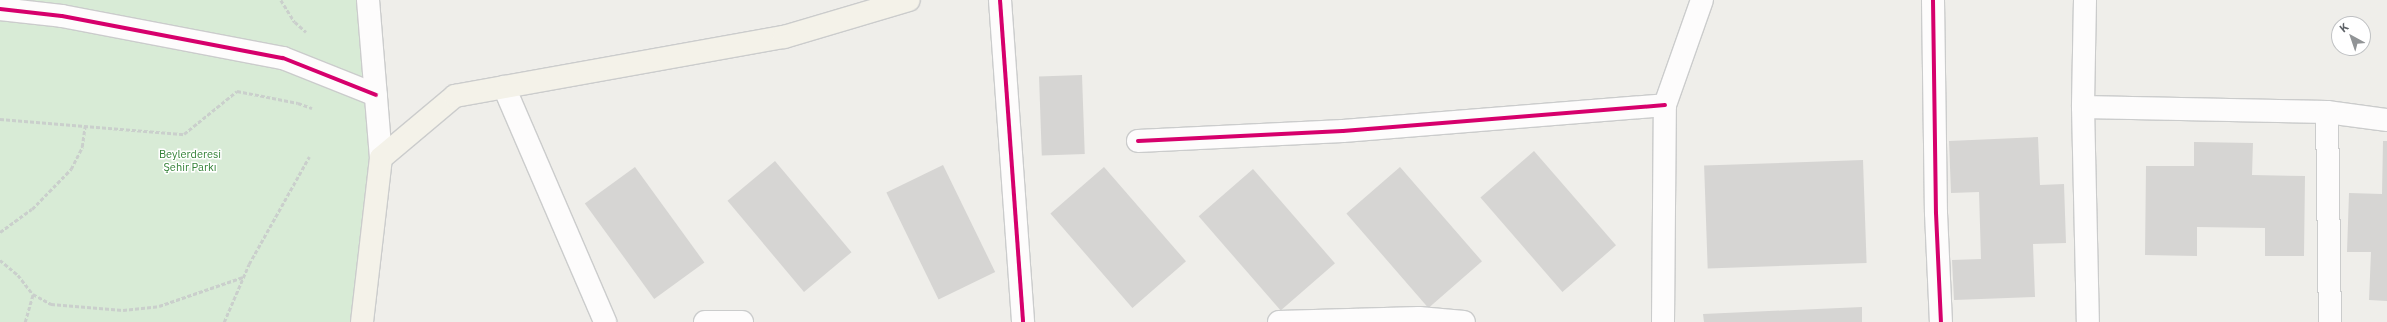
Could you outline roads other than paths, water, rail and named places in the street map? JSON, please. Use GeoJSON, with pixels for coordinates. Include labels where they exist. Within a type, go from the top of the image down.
{"type":"FeatureCollection","features":[{"type":"Feature","properties":{"kind":"main road"},"geometry":{"type":"LineString","coordinates":[[362,322],[381,158],[455,96],[784,37],[909,0]]}},
{"type":"Feature","properties":{"kind":"street"},"geometry":{"type":"LineString","coordinates":[[368,0],[381,158]]}},
{"type":"Feature","properties":{"kind":"street"},"geometry":{"type":"LineString","coordinates":[[1000,0],[1023,322]]}},
{"type":"Feature","properties":{"kind":"street"},"geometry":{"type":"LineString","coordinates":[[1663,322],[1665,105],[1702,0]]}},
{"type":"Feature","properties":{"kind":"street"},"geometry":{"type":"LineString","coordinates":[[1933,0],[1936,205],[1941,322]]}},
{"type":"Feature","properties":{"kind":"street"},"geometry":{"type":"LineString","coordinates":[[2085,0],[2082,108],[2088,322]]}},
{"type":"Feature","properties":{"kind":"street"},"geometry":{"type":"LineString","coordinates":[[0,10],[62,16],[283,58],[376,95]]}},
{"type":"Feature","properties":{"kind":"street"},"geometry":{"type":"LineString","coordinates":[[504,88],[605,322]]}},
{"type":"Feature","properties":{"kind":"street"},"geometry":{"type":"LineString","coordinates":[[1138,141],[1343,131],[1665,105]]}},
{"type":"Feature","properties":{"kind":"street"},"geometry":{"type":"LineString","coordinates":[[2082,108],[2327,112],[2387,120]]}},
{"type":"Feature","properties":{"kind":"street"},"geometry":{"type":"LineString","coordinates":[[2327,112],[2330,322]]}},
{"type":"Feature","properties":{"kind":"street"},"geometry":{"type":"LineString","coordinates":[[1279,322],[1420,318],[1464,322]]}},
{"type":"Feature","properties":{"kind":"street"},"geometry":{"type":"LineString","coordinates":[[705,322],[742,322]]}},
{"type":"Feature","properties":{"kind":"park label","name":"Beylerderesi Şehir Parkı"},"geometry":{"type":"Point","coordinates":[190,161]}}]}
